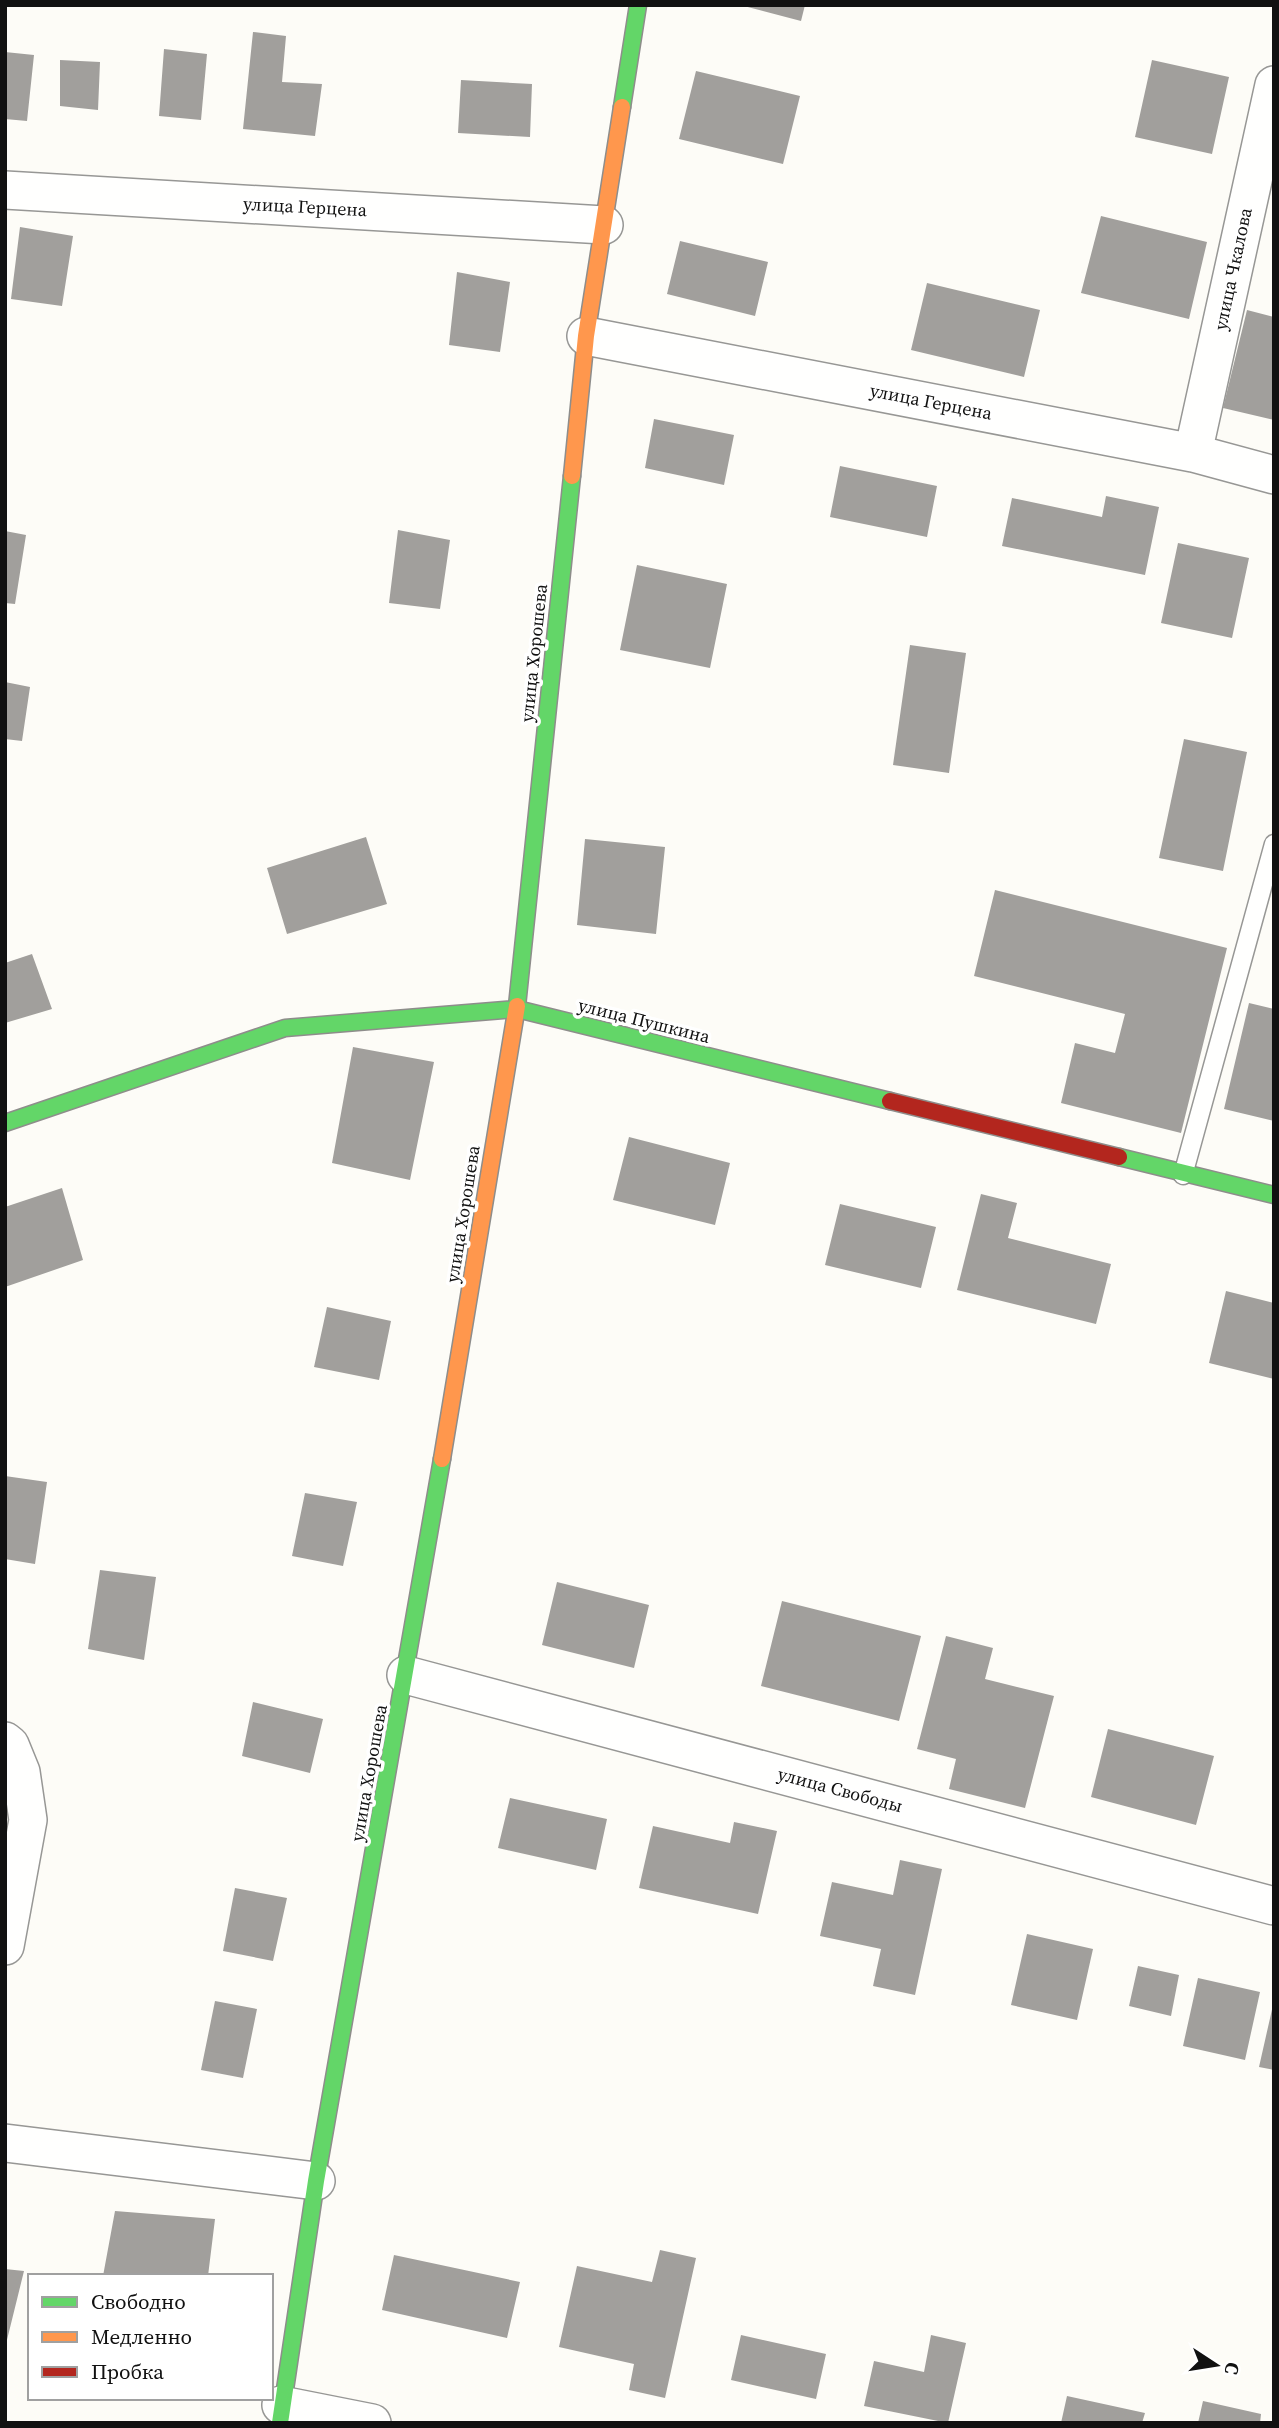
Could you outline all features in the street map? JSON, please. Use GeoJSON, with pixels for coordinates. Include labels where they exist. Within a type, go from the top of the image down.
{"type":"FeatureCollection","features":[{"type":"Feature","properties":{"kind":"street","name":"улица Хорошева"},"geometry":{"type":"LineString","coordinates":[[280,2414],[316,2182],[406,1675],[517,1009],[586,336],[638,5]]}},
{"type":"Feature","properties":{"kind":"street","name":"улица Чкалова"},"geometry":{"type":"LineString","coordinates":[[1193,453],[1274,85]]}},
{"type":"Feature","properties":{"kind":"street","name":"улица Герцена"},"geometry":{"type":"LineString","coordinates":[[5,190],[604,225]]}},
{"type":"Feature","properties":{"kind":"street","name":"улица Герцена"},"geometry":{"type":"LineString","coordinates":[[586,336],[1193,453],[1274,475]]}},
{"type":"Feature","properties":{"kind":"street","name":"улица Пушкина"},"geometry":{"type":"LineString","coordinates":[[5,1123],[285,1028],[517,1009],[1183,1175],[1274,1195]]}},
{"type":"Feature","properties":{"kind":"street","name":"улица Свободы"},"geometry":{"type":"LineString","coordinates":[[406,1675],[1274,1906]]}},
{"type":"Feature","properties":{"kind":"street"},"geometry":{"type":"LineString","coordinates":[[5,1741],[10,1745],[21,1772],[28,1819],[5,1946]]}},
{"type":"Feature","properties":{"kind":"street"},"geometry":{"type":"LineString","coordinates":[[5,2143],[316,2182]]}},
{"type":"Feature","properties":{"kind":"street"},"geometry":{"type":"LineString","coordinates":[[280,2414],[372,2423]]}},
{"type":"Feature","properties":{"kind":"lane"},"geometry":{"type":"LineString","coordinates":[[1183,1175],[1274,844]]}},
{"type":"Feature","properties":{"kind":"building"},"geometry":{"type":"Polygon","coordinates":[[[740,5],[805,5],[801,21],[740,5]]]}},
{"type":"Feature","properties":{"kind":"building"},"geometry":{"type":"Polygon","coordinates":[[[253,32],[286,36],[282,82],[322,84],[315,136],[243,129],[253,32]]]}},
{"type":"Feature","properties":{"kind":"building"},"geometry":{"type":"Polygon","coordinates":[[[164,49],[207,54],[201,120],[159,116],[164,49]]]}},
{"type":"Feature","properties":{"kind":"building"},"geometry":{"type":"Polygon","coordinates":[[[5,52],[34,55],[27,121],[5,119],[5,52]]]}},
{"type":"Feature","properties":{"kind":"building"},"geometry":{"type":"Polygon","coordinates":[[[60,60],[100,62],[98,110],[60,106],[60,60]]]}},
{"type":"Feature","properties":{"kind":"building"},"geometry":{"type":"Polygon","coordinates":[[[1152,60],[1229,77],[1212,154],[1135,137],[1152,60]]]}},
{"type":"Feature","properties":{"kind":"building"},"geometry":{"type":"Polygon","coordinates":[[[696,71],[800,96],[783,164],[679,139],[696,71]]]}},
{"type":"Feature","properties":{"kind":"building"},"geometry":{"type":"Polygon","coordinates":[[[461,80],[532,84],[530,137],[458,133],[461,80]]]}},
{"type":"Feature","properties":{"kind":"building"},"geometry":{"type":"Polygon","coordinates":[[[1101,216],[1207,242],[1189,319],[1081,293],[1101,216]]]}},
{"type":"Feature","properties":{"kind":"building"},"geometry":{"type":"Polygon","coordinates":[[[20,227],[73,236],[62,306],[11,299],[20,227]]]}},
{"type":"Feature","properties":{"kind":"building"},"geometry":{"type":"Polygon","coordinates":[[[680,241],[768,262],[755,316],[667,294],[680,241]]]}},
{"type":"Feature","properties":{"kind":"building"},"geometry":{"type":"Polygon","coordinates":[[[457,272],[510,282],[500,352],[449,345],[457,272]]]}},
{"type":"Feature","properties":{"kind":"building"},"geometry":{"type":"Polygon","coordinates":[[[927,283],[1040,310],[1024,377],[911,350],[927,283]]]}},
{"type":"Feature","properties":{"kind":"building"},"geometry":{"type":"Polygon","coordinates":[[[1247,310],[1274,317],[1274,420],[1223,408],[1247,310]]]}},
{"type":"Feature","properties":{"kind":"building"},"geometry":{"type":"Polygon","coordinates":[[[654,419],[734,435],[724,485],[645,468],[654,419]]]}},
{"type":"Feature","properties":{"kind":"building"},"geometry":{"type":"Polygon","coordinates":[[[840,466],[937,486],[927,537],[830,517],[840,466]]]}},
{"type":"Feature","properties":{"kind":"building"},"geometry":{"type":"Polygon","coordinates":[[[1106,496],[1159,507],[1145,575],[1002,546],[1012,498],[1102,517],[1106,496]]]}},
{"type":"Feature","properties":{"kind":"building"},"geometry":{"type":"Polygon","coordinates":[[[398,530],[450,540],[440,609],[389,603],[398,530]]]}},
{"type":"Feature","properties":{"kind":"building"},"geometry":{"type":"Polygon","coordinates":[[[5,531],[26,535],[15,604],[5,603],[5,531]]]}},
{"type":"Feature","properties":{"kind":"building"},"geometry":{"type":"Polygon","coordinates":[[[1178,543],[1249,558],[1232,638],[1161,623],[1178,543]]]}},
{"type":"Feature","properties":{"kind":"building"},"geometry":{"type":"Polygon","coordinates":[[[637,565],[727,584],[710,668],[620,650],[637,565]]]}},
{"type":"Feature","properties":{"kind":"building"},"geometry":{"type":"Polygon","coordinates":[[[910,645],[966,653],[949,773],[893,765],[910,645]]]}},
{"type":"Feature","properties":{"kind":"building"},"geometry":{"type":"Polygon","coordinates":[[[5,682],[30,687],[22,741],[5,739],[5,682]]]}},
{"type":"Feature","properties":{"kind":"building"},"geometry":{"type":"Polygon","coordinates":[[[1184,739],[1247,752],[1223,871],[1159,858],[1184,739]]]}},
{"type":"Feature","properties":{"kind":"building"},"geometry":{"type":"Polygon","coordinates":[[[366,837],[387,904],[287,934],[267,868],[366,837]]]}},
{"type":"Feature","properties":{"kind":"building"},"geometry":{"type":"Polygon","coordinates":[[[585,839],[665,847],[656,934],[577,925],[585,839]]]}},
{"type":"Feature","properties":{"kind":"building"},"geometry":{"type":"Polygon","coordinates":[[[995,890],[1227,948],[1181,1133],[1061,1103],[1075,1043],[1115,1053],[1125,1014],[974,976],[995,890]]]}},
{"type":"Feature","properties":{"kind":"building"},"geometry":{"type":"Polygon","coordinates":[[[32,954],[52,1009],[5,1023],[5,963],[32,954]]]}},
{"type":"Feature","properties":{"kind":"building"},"geometry":{"type":"Polygon","coordinates":[[[1249,1003],[1274,1009],[1274,1121],[1224,1109],[1249,1003]]]}},
{"type":"Feature","properties":{"kind":"building"},"geometry":{"type":"Polygon","coordinates":[[[353,1047],[434,1062],[410,1180],[332,1163],[353,1047]]]}},
{"type":"Feature","properties":{"kind":"building"},"geometry":{"type":"Polygon","coordinates":[[[629,1137],[730,1163],[715,1225],[613,1200],[629,1137]]]}},
{"type":"Feature","properties":{"kind":"building"},"geometry":{"type":"Polygon","coordinates":[[[62,1188],[83,1260],[5,1287],[5,1207],[62,1188]]]}},
{"type":"Feature","properties":{"kind":"building"},"geometry":{"type":"Polygon","coordinates":[[[981,1194],[1017,1203],[1008,1238],[1111,1264],[1096,1324],[957,1290],[981,1194]]]}},
{"type":"Feature","properties":{"kind":"building"},"geometry":{"type":"Polygon","coordinates":[[[840,1204],[936,1227],[921,1288],[825,1265],[840,1204]]]}},
{"type":"Feature","properties":{"kind":"building"},"geometry":{"type":"Polygon","coordinates":[[[1226,1291],[1274,1303],[1274,1379],[1209,1363],[1226,1291]]]}},
{"type":"Feature","properties":{"kind":"building"},"geometry":{"type":"Polygon","coordinates":[[[327,1307],[391,1321],[379,1380],[314,1367],[327,1307]]]}},
{"type":"Feature","properties":{"kind":"building"},"geometry":{"type":"Polygon","coordinates":[[[5,1476],[47,1482],[35,1564],[5,1559],[5,1476]]]}},
{"type":"Feature","properties":{"kind":"building"},"geometry":{"type":"Polygon","coordinates":[[[305,1493],[357,1502],[343,1566],[292,1556],[305,1493]]]}},
{"type":"Feature","properties":{"kind":"building"},"geometry":{"type":"Polygon","coordinates":[[[100,1570],[156,1577],[144,1660],[88,1649],[100,1570]]]}},
{"type":"Feature","properties":{"kind":"building"},"geometry":{"type":"Polygon","coordinates":[[[557,1582],[649,1605],[634,1668],[542,1645],[557,1582]]]}},
{"type":"Feature","properties":{"kind":"building"},"geometry":{"type":"Polygon","coordinates":[[[782,1601],[921,1636],[899,1721],[761,1686],[782,1601]]]}},
{"type":"Feature","properties":{"kind":"building"},"geometry":{"type":"Polygon","coordinates":[[[946,1636],[993,1648],[985,1679],[1054,1696],[1025,1808],[949,1789],[956,1759],[917,1749],[946,1636]]]}},
{"type":"Feature","properties":{"kind":"building"},"geometry":{"type":"Polygon","coordinates":[[[253,1702],[323,1719],[310,1773],[242,1756],[253,1702]]]}},
{"type":"Feature","properties":{"kind":"building"},"geometry":{"type":"Polygon","coordinates":[[[1108,1729],[1214,1756],[1196,1825],[1091,1797],[1108,1729]]]}},
{"type":"Feature","properties":{"kind":"building"},"geometry":{"type":"Polygon","coordinates":[[[510,1798],[607,1819],[596,1870],[498,1848],[510,1798]]]}},
{"type":"Feature","properties":{"kind":"building"},"geometry":{"type":"Polygon","coordinates":[[[734,1822],[777,1831],[758,1914],[639,1888],[653,1826],[730,1843],[734,1822]]]}},
{"type":"Feature","properties":{"kind":"building"},"geometry":{"type":"Polygon","coordinates":[[[900,1860],[942,1869],[915,1995],[873,1986],[881,1949],[820,1936],[832,1882],[893,1895],[900,1860]]]}},
{"type":"Feature","properties":{"kind":"building"},"geometry":{"type":"Polygon","coordinates":[[[235,1888],[287,1898],[273,1961],[223,1951],[235,1888]]]}},
{"type":"Feature","properties":{"kind":"building"},"geometry":{"type":"Polygon","coordinates":[[[1027,1934],[1093,1949],[1077,2020],[1011,2005],[1027,1934]]]}},
{"type":"Feature","properties":{"kind":"building"},"geometry":{"type":"Polygon","coordinates":[[[1138,1966],[1179,1975],[1171,2016],[1129,2006],[1138,1966]]]}},
{"type":"Feature","properties":{"kind":"building"},"geometry":{"type":"Polygon","coordinates":[[[1198,1978],[1260,1992],[1245,2060],[1183,2046],[1198,1978]]]}},
{"type":"Feature","properties":{"kind":"building"},"geometry":{"type":"Polygon","coordinates":[[[215,2001],[257,2009],[243,2078],[201,2070],[215,2001]]]}},
{"type":"Feature","properties":{"kind":"building"},"geometry":{"type":"Polygon","coordinates":[[[1274,2006],[1274,2070],[1259,2067],[1274,2006]]]}},
{"type":"Feature","properties":{"kind":"building"},"geometry":{"type":"Polygon","coordinates":[[[115,2211],[215,2219],[208,2274],[103,2274],[115,2211]]]}},
{"type":"Feature","properties":{"kind":"building"},"geometry":{"type":"Polygon","coordinates":[[[660,2250],[696,2258],[665,2398],[629,2390],[634,2364],[559,2347],[577,2266],[652,2282],[660,2250]]]}},
{"type":"Feature","properties":{"kind":"building"},"geometry":{"type":"Polygon","coordinates":[[[394,2255],[520,2282],[507,2338],[382,2310],[394,2255]]]}},
{"type":"Feature","properties":{"kind":"building"},"geometry":{"type":"Polygon","coordinates":[[[5,2269],[24,2271],[6,2344],[5,2344],[5,2269]]]}},
{"type":"Feature","properties":{"kind":"building"},"geometry":{"type":"Polygon","coordinates":[[[741,2335],[826,2354],[816,2399],[731,2380],[741,2335]]]}},
{"type":"Feature","properties":{"kind":"building"},"geometry":{"type":"Polygon","coordinates":[[[931,2335],[966,2343],[948,2423],[864,2406],[874,2361],[924,2372],[931,2335]]]}},
{"type":"Feature","properties":{"kind":"building"},"geometry":{"type":"Polygon","coordinates":[[[1067,2396],[1145,2413],[1142,2423],[1061,2423],[1067,2396]]]}},
{"type":"Feature","properties":{"kind":"building"},"geometry":{"type":"Polygon","coordinates":[[[1203,2401],[1261,2414],[1260,2423],[1198,2423],[1203,2401]]]}},
{"type":"Feature","properties":{"kind":"traffic: fast"},"geometry":{"type":"LineString","coordinates":[[622,107],[638,5]]}},
{"type":"Feature","properties":{"kind":"traffic: fast"},"geometry":{"type":"LineString","coordinates":[[517,1006],[572,476]]}},
{"type":"Feature","properties":{"kind":"traffic: fast"},"geometry":{"type":"LineString","coordinates":[[5,1123],[285,1028],[517,1009],[890,1101]]}},
{"type":"Feature","properties":{"kind":"traffic: fast"},"geometry":{"type":"LineString","coordinates":[[1119,1157],[1274,1195]]}},
{"type":"Feature","properties":{"kind":"traffic: fast"},"geometry":{"type":"LineString","coordinates":[[280,2423],[316,2181],[442,1459]]}},
{"type":"Feature","properties":{"kind":"traffic: slow"},"geometry":{"type":"LineString","coordinates":[[572,476],[586,336],[622,107]]}},
{"type":"Feature","properties":{"kind":"traffic: slow"},"geometry":{"type":"LineString","coordinates":[[442,1459],[517,1006]]}},
{"type":"Feature","properties":{"kind":"traffic: jam"},"geometry":{"type":"LineString","coordinates":[[890,1101],[1119,1157]]}}]}
